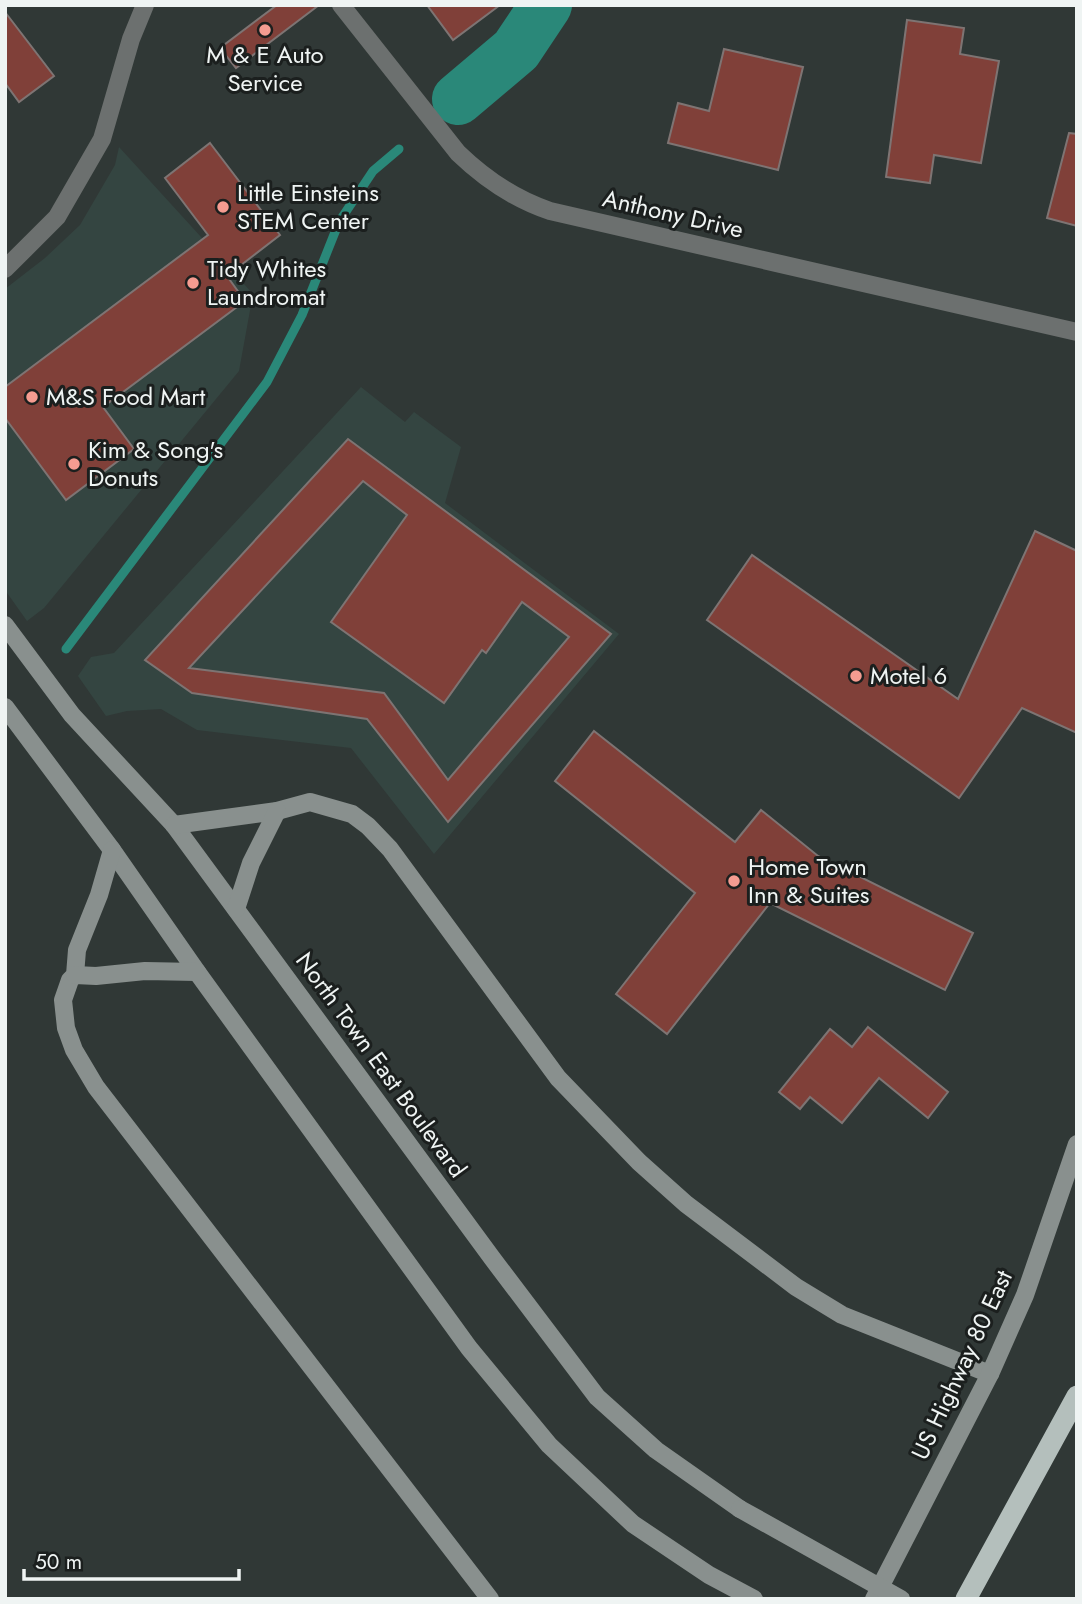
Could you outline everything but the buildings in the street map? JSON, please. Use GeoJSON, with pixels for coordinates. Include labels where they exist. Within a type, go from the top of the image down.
{"type":"FeatureCollection","features":[{"type":"Feature","properties":{"kind":"highway"},"geometry":{"type":"LineString","coordinates":[[966,1599],[1077,1396]]}},
{"type":"Feature","properties":{"kind":"main road","name":"North Town East Boulevard"},"geometry":{"type":"LineString","coordinates":[[5,625],[72,715],[174,825],[597,1397],[656,1450],[740,1509],[901,1599]]}},
{"type":"Feature","properties":{"kind":"main road"},"geometry":{"type":"LineString","coordinates":[[5,707],[112,850],[469,1348],[548,1445],[633,1524],[709,1574],[754,1599]]}},
{"type":"Feature","properties":{"kind":"main road"},"geometry":{"type":"LineString","coordinates":[[174,825],[278,811],[310,802],[352,814],[390,849],[558,1078],[639,1162],[686,1204],[796,1287],[842,1315],[990,1374]]}},
{"type":"Feature","properties":{"kind":"main road"},"geometry":{"type":"LineString","coordinates":[[236,909],[251,863],[278,811]]}},
{"type":"Feature","properties":{"kind":"main road"},"geometry":{"type":"LineString","coordinates":[[112,850],[99,895],[77,950],[75,975],[70,980],[64,1000],[66,1028],[74,1050],[96,1087],[490,1599]]}},
{"type":"Feature","properties":{"kind":"main road"},"geometry":{"type":"LineString","coordinates":[[75,975],[197,972]]}},
{"type":"Feature","properties":{"kind":"main road","name":"US Highway 80 East"},"geometry":{"type":"LineString","coordinates":[[874,1599],[990,1374],[1024,1295],[1077,1144]]}},
{"type":"Feature","properties":{"kind":"street"},"geometry":{"type":"LineString","coordinates":[[5,269],[57,217],[102,139],[131,39],[145,5]]}},
{"type":"Feature","properties":{"kind":"street","name":"Anthony Drive"},"geometry":{"type":"LineString","coordinates":[[341,5],[458,153],[478,173],[524,202],[550,211],[1077,332]]}},
{"type":"Feature","properties":{"kind":"shaded area"},"geometry":{"type":"Polygon","coordinates":[[[119,147],[253,294],[239,371],[44,608],[27,621],[5,590],[5,289],[45,258],[80,225],[115,165],[119,147]]]}},
{"type":"Feature","properties":{"kind":"shaded area"},"geometry":{"type":"Polygon","coordinates":[[[361,387],[405,422],[414,412],[461,447],[445,503],[619,634],[434,854],[351,748],[197,730],[161,709],[127,711],[106,716],[78,676],[91,657],[114,653],[361,387]]]}},
{"type":"Feature","properties":{"kind":"waterway"},"geometry":{"type":"LineString","coordinates":[[458,99],[516,50],[546,5]]}},
{"type":"Feature","properties":{"kind":"waterway"},"geometry":{"type":"LineString","coordinates":[[66,649],[267,382],[302,315],[339,222],[373,171],[399,149]]}},
{"type":"Feature","properties":{"kind":"place","name":"M & E Auto Service"},"geometry":{"type":"Point","coordinates":[265,30]}},
{"type":"Feature","properties":{"kind":"place","name":"Little Einsteins STEM Center"},"geometry":{"type":"Point","coordinates":[223,207]}},
{"type":"Feature","properties":{"kind":"place","name":"Tidy Whites Laundromat"},"geometry":{"type":"Point","coordinates":[193,283]}},
{"type":"Feature","properties":{"kind":"place","name":"M&S Food Mart"},"geometry":{"type":"Point","coordinates":[32,397]}},
{"type":"Feature","properties":{"kind":"place","name":"Kim & Song's Donuts"},"geometry":{"type":"Point","coordinates":[74,464]}},
{"type":"Feature","properties":{"kind":"place","name":"Motel 6"},"geometry":{"type":"Point","coordinates":[856,676]}},
{"type":"Feature","properties":{"kind":"place","name":"Home Town Inn & Suites"},"geometry":{"type":"Point","coordinates":[734,881]}}]}
